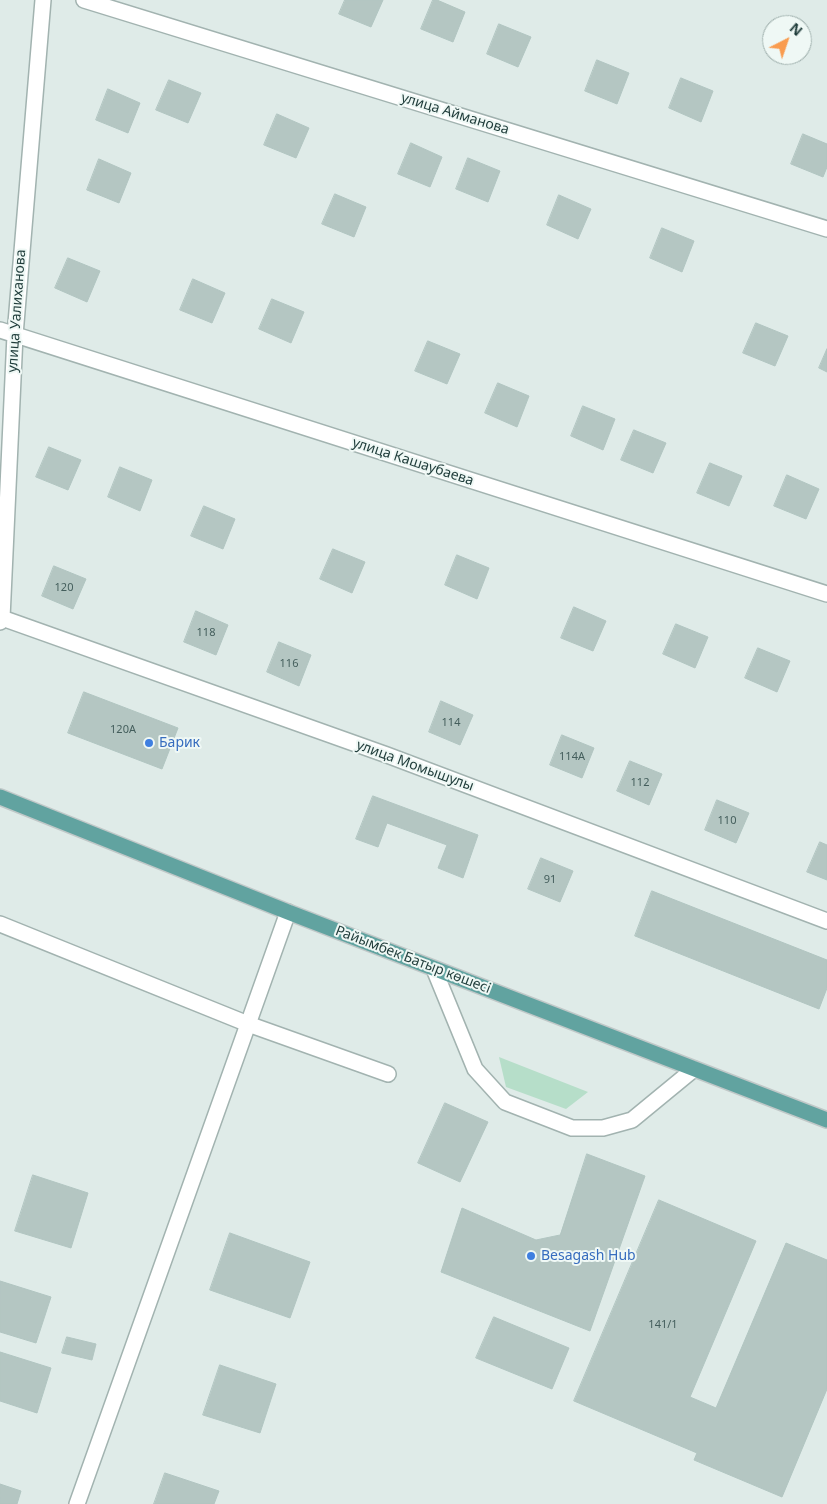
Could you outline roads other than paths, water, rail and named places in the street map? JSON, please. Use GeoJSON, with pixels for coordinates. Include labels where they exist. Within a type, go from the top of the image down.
{"type":"FeatureCollection","features":[{"type":"Feature","properties":{"kind":"main road","name":"Райымбек Батыр көшесі"},"geometry":{"type":"LineString","coordinates":[[0,797],[288,912],[827,1120]]}},
{"type":"Feature","properties":{"kind":"street","name":"улица Уалиханова"},"geometry":{"type":"LineString","coordinates":[[1,620],[7,333],[43,0]]}},
{"type":"Feature","properties":{"kind":"street","name":"улица Айманова"},"geometry":{"type":"LineString","coordinates":[[84,0],[827,229]]}},
{"type":"Feature","properties":{"kind":"street","name":"улица Кашаубаева"},"geometry":{"type":"LineString","coordinates":[[7,333],[827,594]]}},
{"type":"Feature","properties":{"kind":"street","name":"улица Момышулы"},"geometry":{"type":"LineString","coordinates":[[1,620],[387,756],[827,921]]}},
{"type":"Feature","properties":{"kind":"street"},"geometry":{"type":"LineString","coordinates":[[77,1504],[288,912]]}},
{"type":"Feature","properties":{"kind":"street"},"geometry":{"type":"LineString","coordinates":[[0,924],[248,1024],[388,1074]]}},
{"type":"Feature","properties":{"kind":"street"},"geometry":{"type":"LineString","coordinates":[[434,968],[475,1069],[505,1102],[538,1116],[572,1128],[603,1128],[632,1120],[694,1069]]}},
{"type":"Feature","properties":{"kind":"place","name":"Барик"},"geometry":{"type":"Point","coordinates":[149,743]}},
{"type":"Feature","properties":{"kind":"place","name":"Besagash Hub"},"geometry":{"type":"Point","coordinates":[531,1256]}}]}
